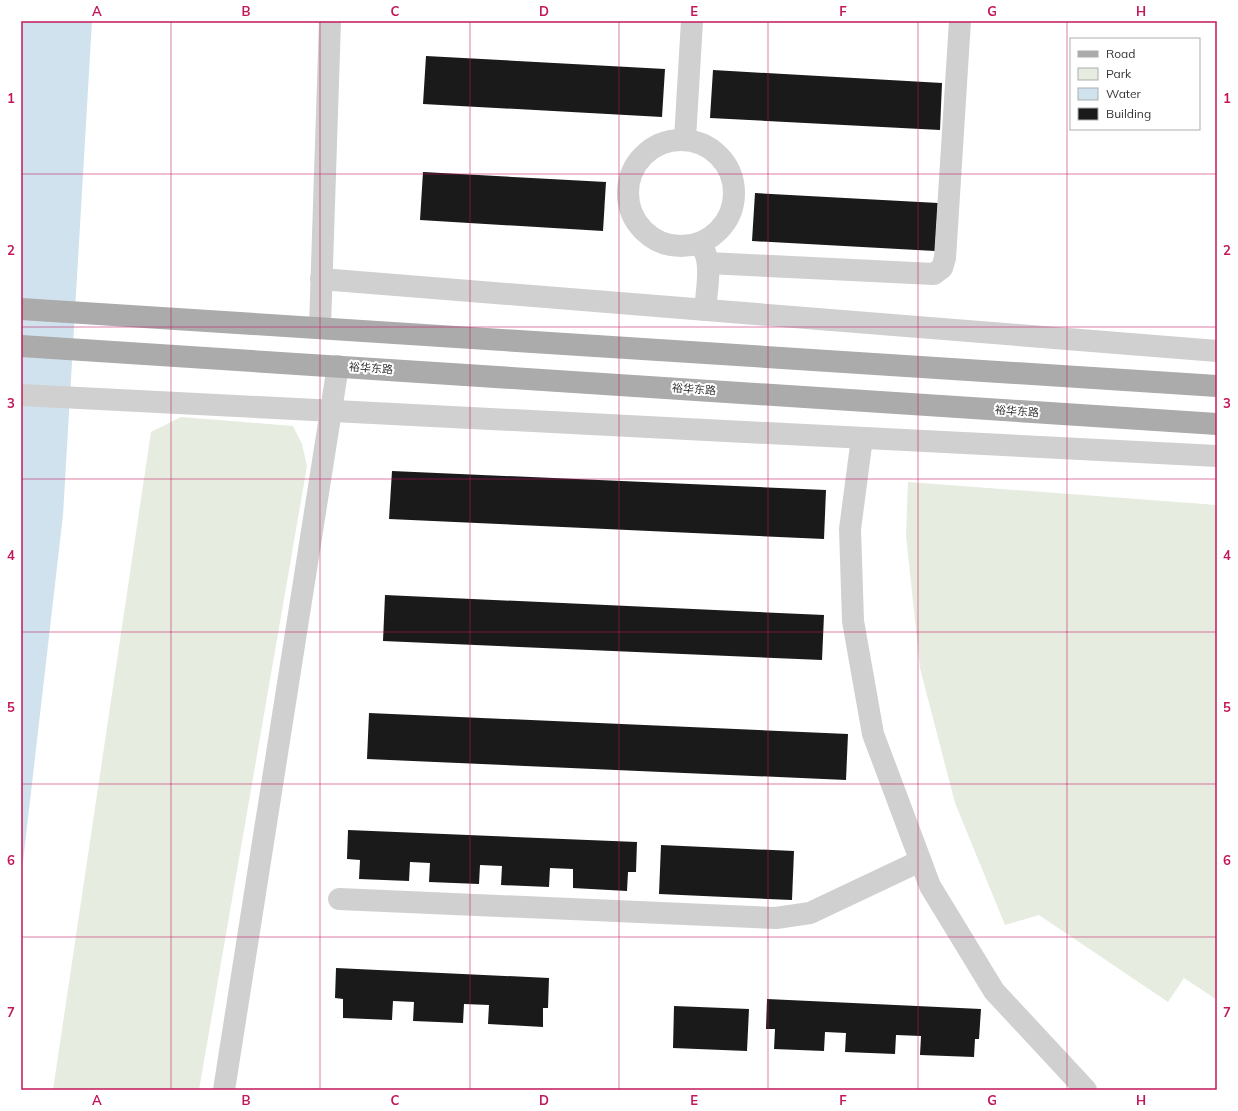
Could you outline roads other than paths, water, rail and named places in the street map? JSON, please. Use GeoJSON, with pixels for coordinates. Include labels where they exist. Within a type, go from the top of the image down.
{"type":"FeatureCollection","features":[{"type":"Feature","properties":{"kind":"main road"},"geometry":{"type":"LineString","coordinates":[[21,308],[1217,386]]}},
{"type":"Feature","properties":{"kind":"main road","name":"裕华东路"},"geometry":{"type":"LineString","coordinates":[[21,346],[171,354],[1217,424]]}},
{"type":"Feature","properties":{"kind":"street"},"geometry":{"type":"LineString","coordinates":[[320,327],[330,21]]}},
{"type":"Feature","properties":{"kind":"street"},"geometry":{"type":"LineString","coordinates":[[685,139],[692,21]]}},
{"type":"Feature","properties":{"kind":"street"},"geometry":{"type":"LineString","coordinates":[[708,263],[934,274],[942,268],[945,258],[960,21]]}},
{"type":"Feature","properties":{"kind":"street"},"geometry":{"type":"LineString","coordinates":[[685,139],[699,142],[711,148],[722,157],[734,179],[734,198],[730,216],[723,227],[712,237],[699,244],[684,246],[669,245],[655,240],[643,230],[634,219],[629,205],[628,190],[630,176],[637,162],[646,152],[658,144],[671,140],[685,139]]}},
{"type":"Feature","properties":{"kind":"street"},"geometry":{"type":"LineString","coordinates":[[699,244],[706,254],[708,263],[705,310]]}},
{"type":"Feature","properties":{"kind":"street"},"geometry":{"type":"LineString","coordinates":[[321,279],[1217,351]]}},
{"type":"Feature","properties":{"kind":"street"},"geometry":{"type":"LineString","coordinates":[[224,1090],[338,366]]}},
{"type":"Feature","properties":{"kind":"street"},"geometry":{"type":"LineString","coordinates":[[21,395],[1217,456]]}},
{"type":"Feature","properties":{"kind":"street"},"geometry":{"type":"LineString","coordinates":[[862,438],[850,529],[853,621],[873,734],[930,886],[994,991],[1086,1090]]}},
{"type":"Feature","properties":{"kind":"street"},"geometry":{"type":"LineString","coordinates":[[339,899],[776,918],[810,913],[920,860]]}},
{"type":"Feature","properties":{"kind":"water"},"geometry":{"type":"Polygon","coordinates":[[[21,21],[92,21],[63,515],[21,879],[21,21]]]}}]}
